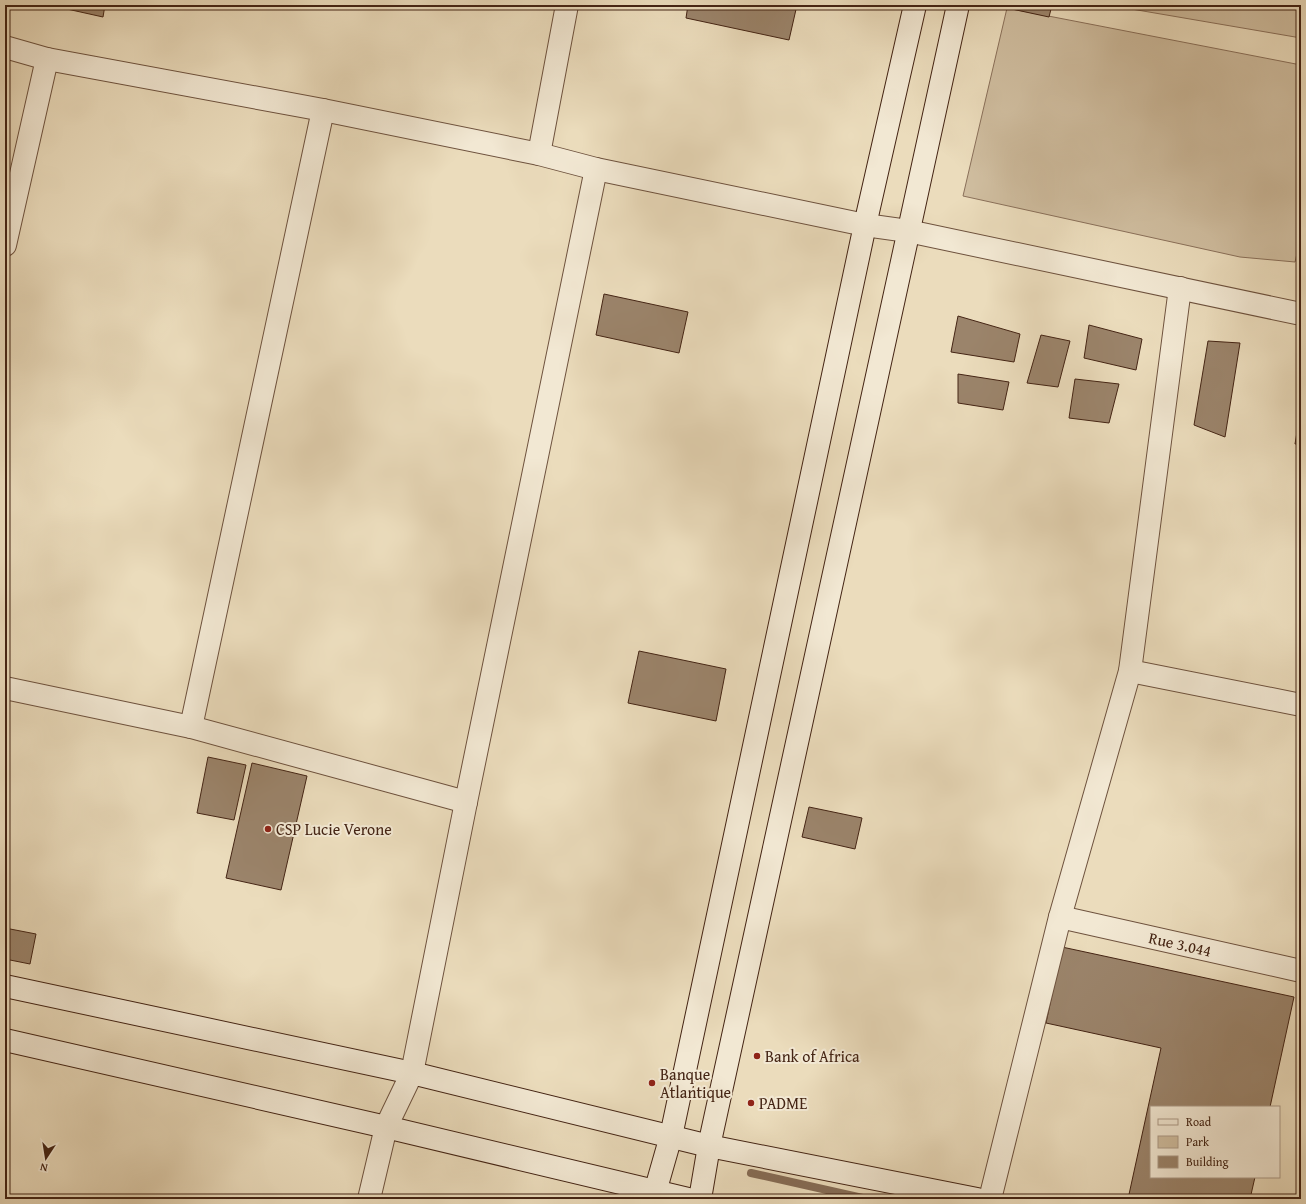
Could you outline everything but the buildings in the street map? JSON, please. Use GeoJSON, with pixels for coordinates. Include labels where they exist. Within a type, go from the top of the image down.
{"type":"FeatureCollection","features":[{"type":"Feature","properties":{"kind":"street"},"geometry":{"type":"LineString","coordinates":[[539,154],[567,5]]}},
{"type":"Feature","properties":{"kind":"street"},"geometry":{"type":"LineString","coordinates":[[654,1195],[671,1136],[865,225],[915,5]]}},
{"type":"Feature","properties":{"kind":"street"},"geometry":{"type":"LineString","coordinates":[[700,1199],[709,1146],[958,5]]}},
{"type":"Feature","properties":{"kind":"street"},"geometry":{"type":"LineString","coordinates":[[5,47],[47,59],[323,110],[539,154],[596,169],[865,225],[908,231],[1301,314]]}},
{"type":"Feature","properties":{"kind":"street"},"geometry":{"type":"LineString","coordinates":[[5,245],[47,59]]}},
{"type":"Feature","properties":{"kind":"street"},"geometry":{"type":"LineString","coordinates":[[191,727],[323,110]]}},
{"type":"Feature","properties":{"kind":"street"},"geometry":{"type":"LineString","coordinates":[[369,1199],[386,1127],[412,1074],[466,802],[596,169]]}},
{"type":"Feature","properties":{"kind":"street"},"geometry":{"type":"LineString","coordinates":[[990,1199],[1060,917],[1130,671],[1180,288]]}},
{"type":"Feature","properties":{"kind":"street"},"geometry":{"type":"LineString","coordinates":[[1130,671],[1301,705]]}},
{"type":"Feature","properties":{"kind":"street"},"geometry":{"type":"LineString","coordinates":[[5,688],[191,727],[466,802]]}},
{"type":"Feature","properties":{"kind":"street","name":"Rue 3.044"},"geometry":{"type":"LineString","coordinates":[[1060,917],[1301,971]]}},
{"type":"Feature","properties":{"kind":"street"},"geometry":{"type":"LineString","coordinates":[[5,986],[412,1074],[709,1146],[977,1199]]}},
{"type":"Feature","properties":{"kind":"street"},"geometry":{"type":"LineString","coordinates":[[5,1040],[386,1127],[654,1195],[688,1199]]}},
{"type":"Feature","properties":{"kind":"green space"},"geometry":{"type":"Polygon","coordinates":[[[1108,5],[1301,5],[1301,38],[1108,5]]]}},
{"type":"Feature","properties":{"kind":"green space"},"geometry":{"type":"Polygon","coordinates":[[[1007,8],[1301,65],[1301,236],[1295,262],[1240,257],[963,196],[1007,8]]]}},
{"type":"Feature","properties":{"kind":"waterway"},"geometry":{"type":"LineString","coordinates":[[751,1173],[867,1199]]}},
{"type":"Feature","properties":{"kind":"place","name":"CSP Lucie Verone"},"geometry":{"type":"Point","coordinates":[268,829]}},
{"type":"Feature","properties":{"kind":"place","name":"Bank of Africa"},"geometry":{"type":"Point","coordinates":[757,1056]}},
{"type":"Feature","properties":{"kind":"place","name":"Banque Atlantique"},"geometry":{"type":"Point","coordinates":[652,1083]}},
{"type":"Feature","properties":{"kind":"place","name":"PADME"},"geometry":{"type":"Point","coordinates":[751,1103]}}]}
